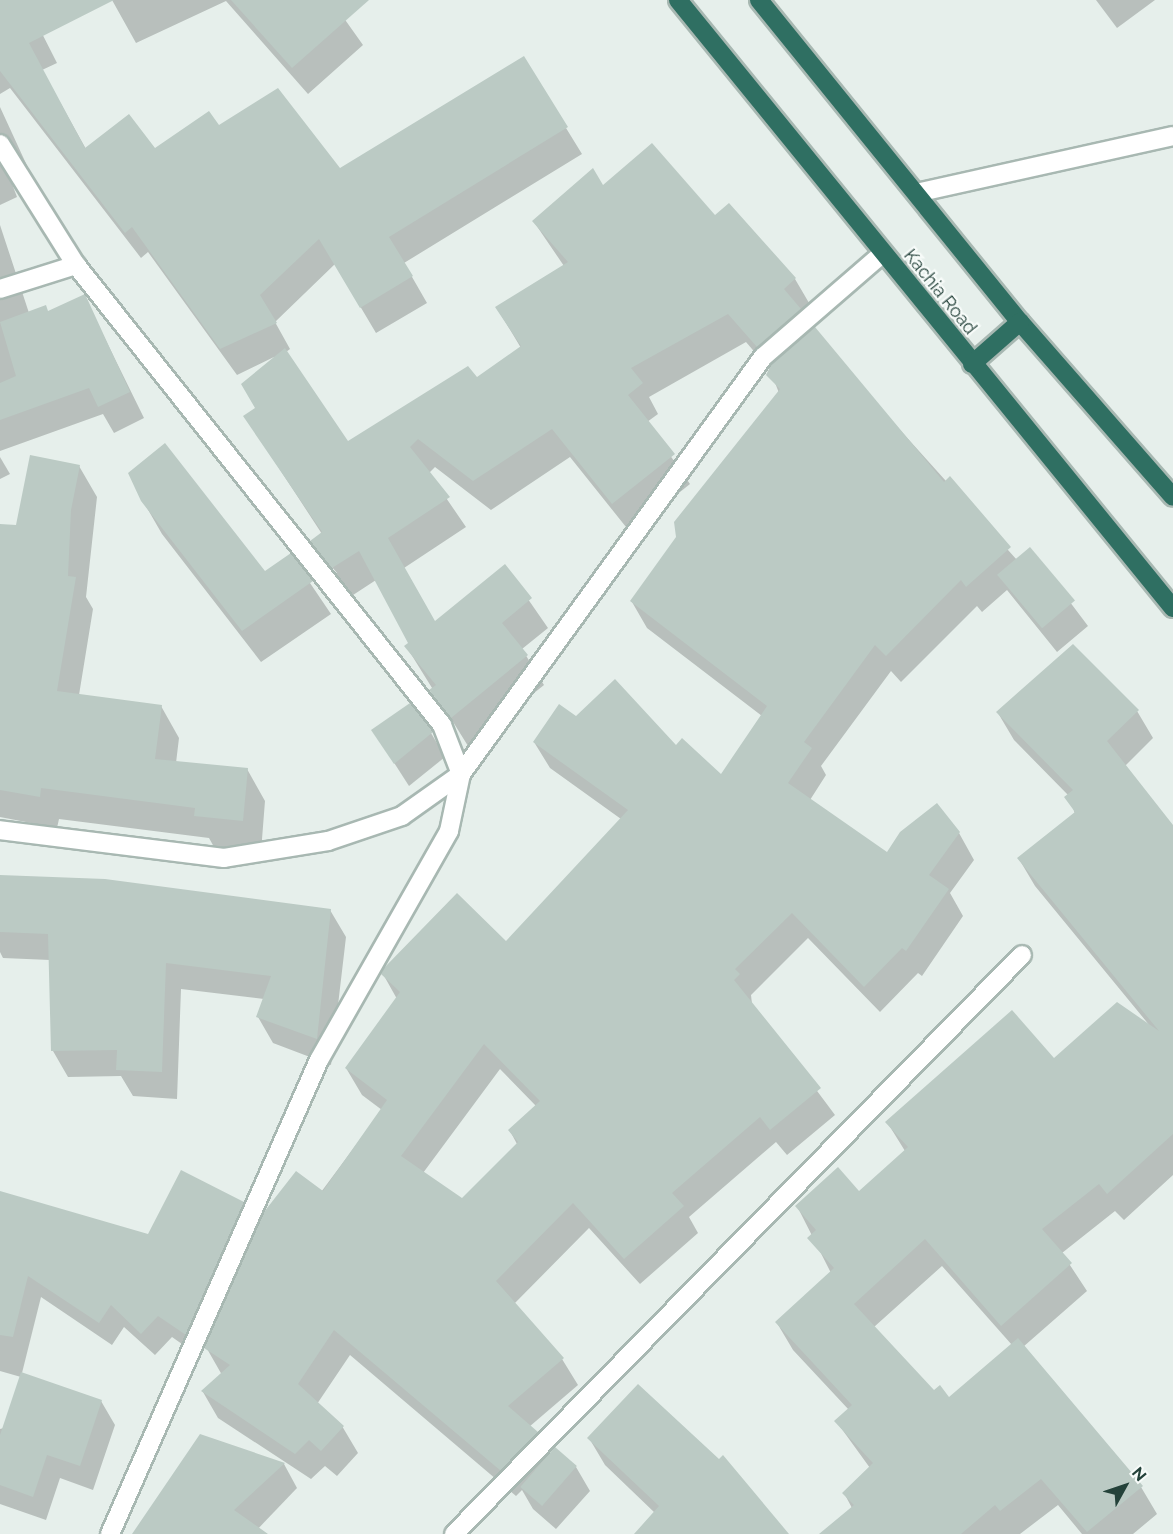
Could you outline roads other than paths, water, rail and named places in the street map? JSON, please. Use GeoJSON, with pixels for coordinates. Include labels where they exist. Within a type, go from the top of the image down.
{"type":"FeatureCollection","features":[{"type":"Feature","properties":{"kind":"highway","name":"Kachia Road"},"geometry":{"type":"LineString","coordinates":[[678,0],[882,254],[1173,608]]}},
{"type":"Feature","properties":{"kind":"highway"},"geometry":{"type":"LineString","coordinates":[[759,0],[1020,322],[1173,497]]}},
{"type":"Feature","properties":{"kind":"highway"},"geometry":{"type":"LineString","coordinates":[[972,364],[1020,322]]}},
{"type":"Feature","properties":{"kind":"street"},"geometry":{"type":"LineString","coordinates":[[916,194],[1173,136]]}},
{"type":"Feature","properties":{"kind":"street"},"geometry":{"type":"LineString","coordinates":[[0,144],[76,265],[442,725],[461,774],[449,831],[319,1060],[110,1534]]}},
{"type":"Feature","properties":{"kind":"street"},"geometry":{"type":"LineString","coordinates":[[0,830],[224,858],[328,841],[391,819],[461,774],[763,357],[882,254]]}},
{"type":"Feature","properties":{"kind":"street"},"geometry":{"type":"LineString","coordinates":[[0,289],[76,265]]}},
{"type":"Feature","properties":{"kind":"street"},"geometry":{"type":"LineString","coordinates":[[454,1534],[1022,955]]}}]}
